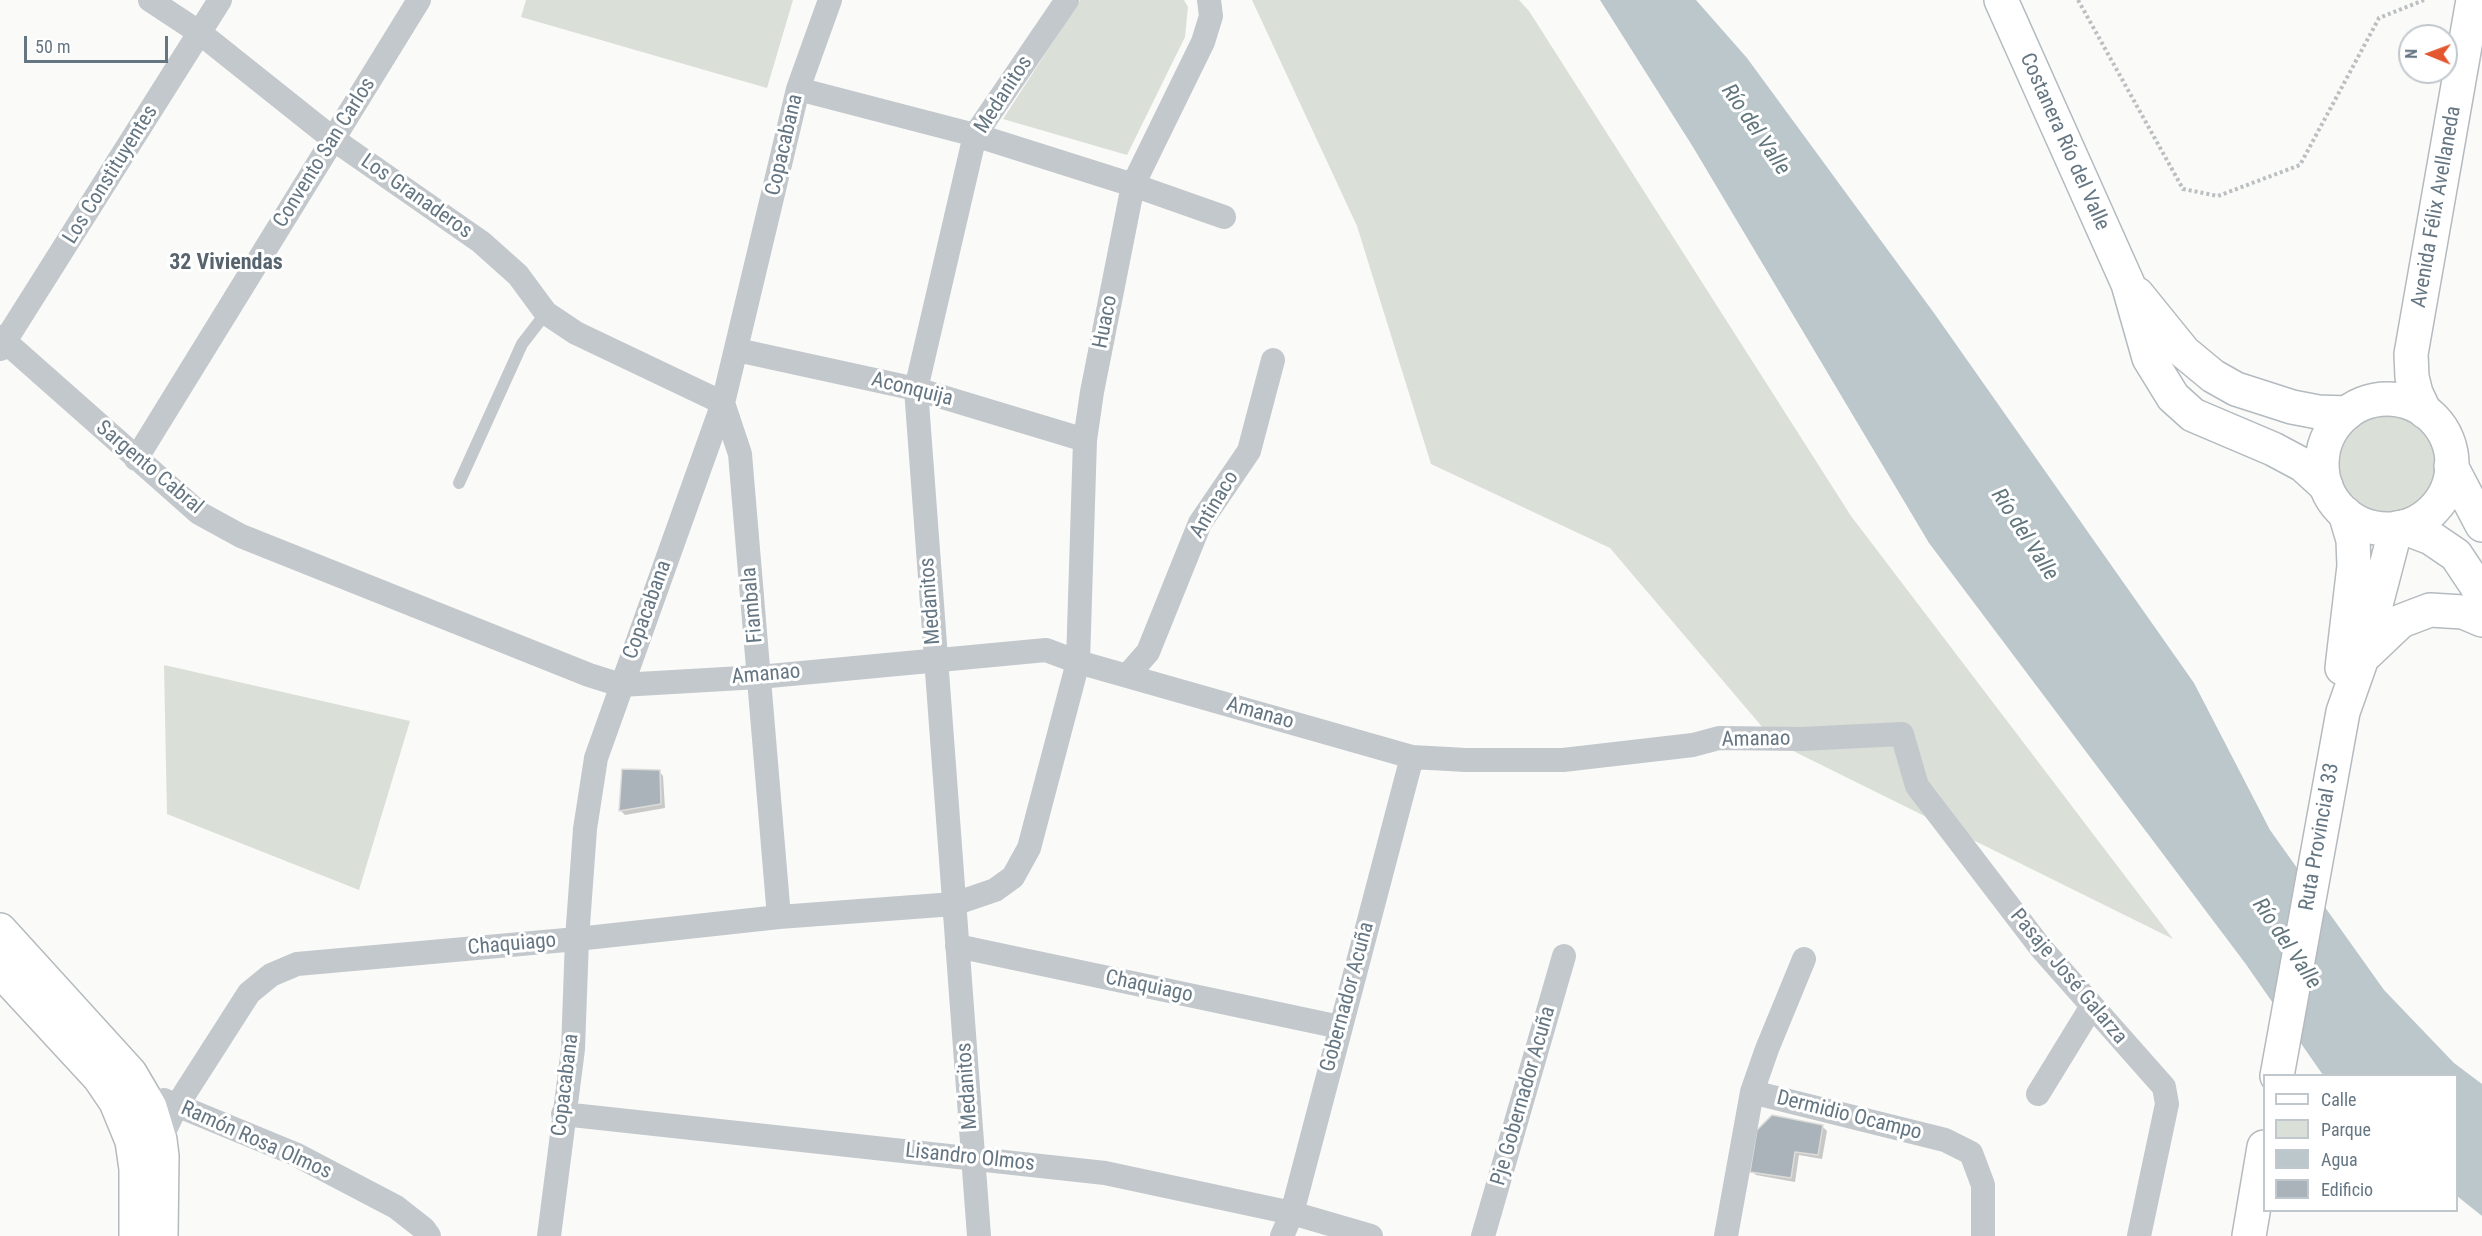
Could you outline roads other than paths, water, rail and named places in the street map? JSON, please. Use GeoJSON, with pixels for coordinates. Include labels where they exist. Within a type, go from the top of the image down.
{"type":"FeatureCollection","features":[{"type":"Feature","properties":{"kind":"main road","name":"Costanera Río del Valle"},"geometry":{"type":"LineString","coordinates":[[2001,0],[2128,284],[2149,358],[2173,397],[2193,415],[2273,449],[2302,465],[2326,486]]}},
{"type":"Feature","properties":{"kind":"main road"},"geometry":{"type":"LineString","coordinates":[[2450,24],[2454,0]]}},
{"type":"Feature","properties":{"kind":"main road","name":"Avenida Félix Avellaneda"},"geometry":{"type":"LineString","coordinates":[[2425,412],[2416,393],[2412,377],[2411,354],[2473,0]]}},
{"type":"Feature","properties":{"kind":"main road","name":"Avenida Félix Avellaneda"},"geometry":{"type":"LineString","coordinates":[[2360,407],[2392,363],[2440,84]]}},
{"type":"Feature","properties":{"kind":"main road","name":"Costanera Río del Valle"},"geometry":{"type":"LineString","coordinates":[[2128,284],[2184,352],[2213,376],[2236,389],[2292,407],[2318,412],[2360,407]]}},
{"type":"Feature","properties":{"kind":"main road"},"geometry":{"type":"LineString","coordinates":[[2399,527],[2424,516],[2441,499],[2448,483],[2451,466],[2450,448],[2443,432],[2425,412],[2410,403],[2397,400],[2360,407],[2336,424],[2328,437],[2323,453],[2322,470],[2326,486],[2334,501],[2345,513],[2369,526],[2399,527],[2431,538],[2456,555],[2482,594]]}},
{"type":"Feature","properties":{"kind":"main road"},"geometry":{"type":"LineString","coordinates":[[2451,466],[2482,525]]}},
{"type":"Feature","properties":{"kind":"main road"},"geometry":{"type":"LineString","coordinates":[[2340,726],[2341,674],[2354,566],[2353,540],[2345,513]]}},
{"type":"Feature","properties":{"kind":"main road"},"geometry":{"type":"LineString","coordinates":[[2340,726],[2399,527]]}},
{"type":"Feature","properties":{"kind":"main road"},"geometry":{"type":"LineString","coordinates":[[2362,657],[2401,621],[2430,610],[2463,612],[2482,620]]}},
{"type":"Feature","properties":{"kind":"main road","name":"Ruta Provincial 33"},"geometry":{"type":"LineString","coordinates":[[2277,1074],[2340,726]]}},
{"type":"Feature","properties":{"kind":"main road"},"geometry":{"type":"LineString","coordinates":[[0,930],[130,1073],[150,1107],[160,1140],[161,1236]]}},
{"type":"Feature","properties":{"kind":"main road"},"geometry":{"type":"LineString","coordinates":[[0,970],[99,1077],[116,1102],[132,1141],[136,1169],[136,1236]]}},
{"type":"Feature","properties":{"kind":"main road"},"geometry":{"type":"LineString","coordinates":[[2249,1236],[2263,1158]]}},
{"type":"Feature","properties":{"kind":"street","name":"Los Granaderos"},"geometry":{"type":"LineString","coordinates":[[150,0],[200,33],[333,139],[481,242],[518,275],[546,313]]}},
{"type":"Feature","properties":{"kind":"street","name":"Los Constituyentes"},"geometry":{"type":"LineString","coordinates":[[2,343],[220,0]]}},
{"type":"Feature","properties":{"kind":"street","name":"Convento San Carlos"},"geometry":{"type":"LineString","coordinates":[[136,459],[419,0]]}},
{"type":"Feature","properties":{"kind":"street","name":"Copacabana"},"geometry":{"type":"LineString","coordinates":[[549,1236],[573,1049],[577,939],[585,829],[596,758],[723,402],[798,89],[830,0]]}},
{"type":"Feature","properties":{"kind":"street","name":"Medanitos"},"geometry":{"type":"LineString","coordinates":[[980,1236],[916,389],[975,135],[1067,0]]}},
{"type":"Feature","properties":{"kind":"street","name":"Huaco"},"geometry":{"type":"LineString","coordinates":[[1077,662],[1085,440],[1092,392],[1133,185],[1203,42],[1211,16],[1209,0]]}},
{"type":"Feature","properties":{"kind":"street"},"geometry":{"type":"LineString","coordinates":[[798,89],[975,135],[1133,185],[1224,217]]}},
{"type":"Feature","properties":{"kind":"street"},"geometry":{"type":"LineString","coordinates":[[546,313],[576,333],[723,402]]}},
{"type":"Feature","properties":{"kind":"street","name":"Sargento Cabral"},"geometry":{"type":"LineString","coordinates":[[2,343],[199,513],[241,536],[621,686]]}},
{"type":"Feature","properties":{"kind":"street","name":"Aconquija"},"geometry":{"type":"LineString","coordinates":[[737,350],[916,389],[1085,440]]}},
{"type":"Feature","properties":{"kind":"street","name":"Antinaco"},"geometry":{"type":"LineString","coordinates":[[1127,676],[1148,652],[1200,523],[1249,451],[1273,360]]}},
{"type":"Feature","properties":{"kind":"street","name":"Fiambala"},"geometry":{"type":"LineString","coordinates":[[723,402],[740,454],[779,917]]}},
{"type":"Feature","properties":{"kind":"street","name":"Amanao"},"geometry":{"type":"LineString","coordinates":[[621,686],[759,677],[1046,650],[1077,662],[1412,757],[1466,760],[1563,760],[1693,745],[1719,738],[1801,739],[1902,734]]}},
{"type":"Feature","properties":{"kind":"street"},"geometry":{"type":"LineString","coordinates":[[954,904],[995,890],[1013,877],[1029,848],[1077,662]]}},
{"type":"Feature","properties":{"kind":"street","name":"Pasaje José Galarza"},"geometry":{"type":"LineString","coordinates":[[1902,734],[1917,786],[2041,948],[2164,1087],[2167,1104],[2139,1236]]}},
{"type":"Feature","properties":{"kind":"street","name":"Gobernador Acuña"},"geometry":{"type":"LineString","coordinates":[[1282,1236],[1293,1213],[1412,757]]}},
{"type":"Feature","properties":{"kind":"street","name":"Chaquiago"},"geometry":{"type":"LineString","coordinates":[[160,1140],[176,1107],[249,993],[271,975],[297,964],[577,939],[779,917],[954,904]]}},
{"type":"Feature","properties":{"kind":"street","name":"Chaquiago"},"geometry":{"type":"LineString","coordinates":[[957,946],[1340,1027]]}},
{"type":"Feature","properties":{"kind":"street","name":"Pje Gobernador Acuña"},"geometry":{"type":"LineString","coordinates":[[1484,1236],[1564,956]]}},
{"type":"Feature","properties":{"kind":"street"},"geometry":{"type":"LineString","coordinates":[[1726,1236],[1752,1092],[1804,959]]}},
{"type":"Feature","properties":{"kind":"street"},"geometry":{"type":"LineString","coordinates":[[2038,1095],[2092,1006]]}},
{"type":"Feature","properties":{"kind":"street","name":"Ramón Rosa Olmos"},"geometry":{"type":"LineString","coordinates":[[140,1088],[176,1107],[295,1154],[396,1207],[424,1229],[429,1236]]}},
{"type":"Feature","properties":{"kind":"street","name":"Dermidio Ocampo"},"geometry":{"type":"LineString","coordinates":[[1752,1092],[1945,1140],[1971,1153],[1983,1185],[1983,1236]]}},
{"type":"Feature","properties":{"kind":"street","name":"Lisandro Olmos"},"geometry":{"type":"LineString","coordinates":[[563,1114],[1105,1173],[1293,1213],[1371,1236]]}},
{"type":"Feature","properties":{"kind":"lane"},"geometry":{"type":"LineString","coordinates":[[459,483],[522,344],[546,313]]}},
{"type":"Feature","properties":{"kind":"water","name":"Río del Valle"},"geometry":{"type":"Polygon","coordinates":[[[1600,0],[1696,0],[1747,58],[1934,313],[2194,683],[2270,830],[2384,990],[2454,1063],[2482,1084],[2482,1216],[2458,1197],[2458,1074],[2322,1074],[2245,963],[1929,543],[1693,147],[1600,0]]]}},
{"type":"Feature","properties":{"kind":"district","name":"32 Viviendas"},"geometry":{"type":"Point","coordinates":[226,263]}}]}
